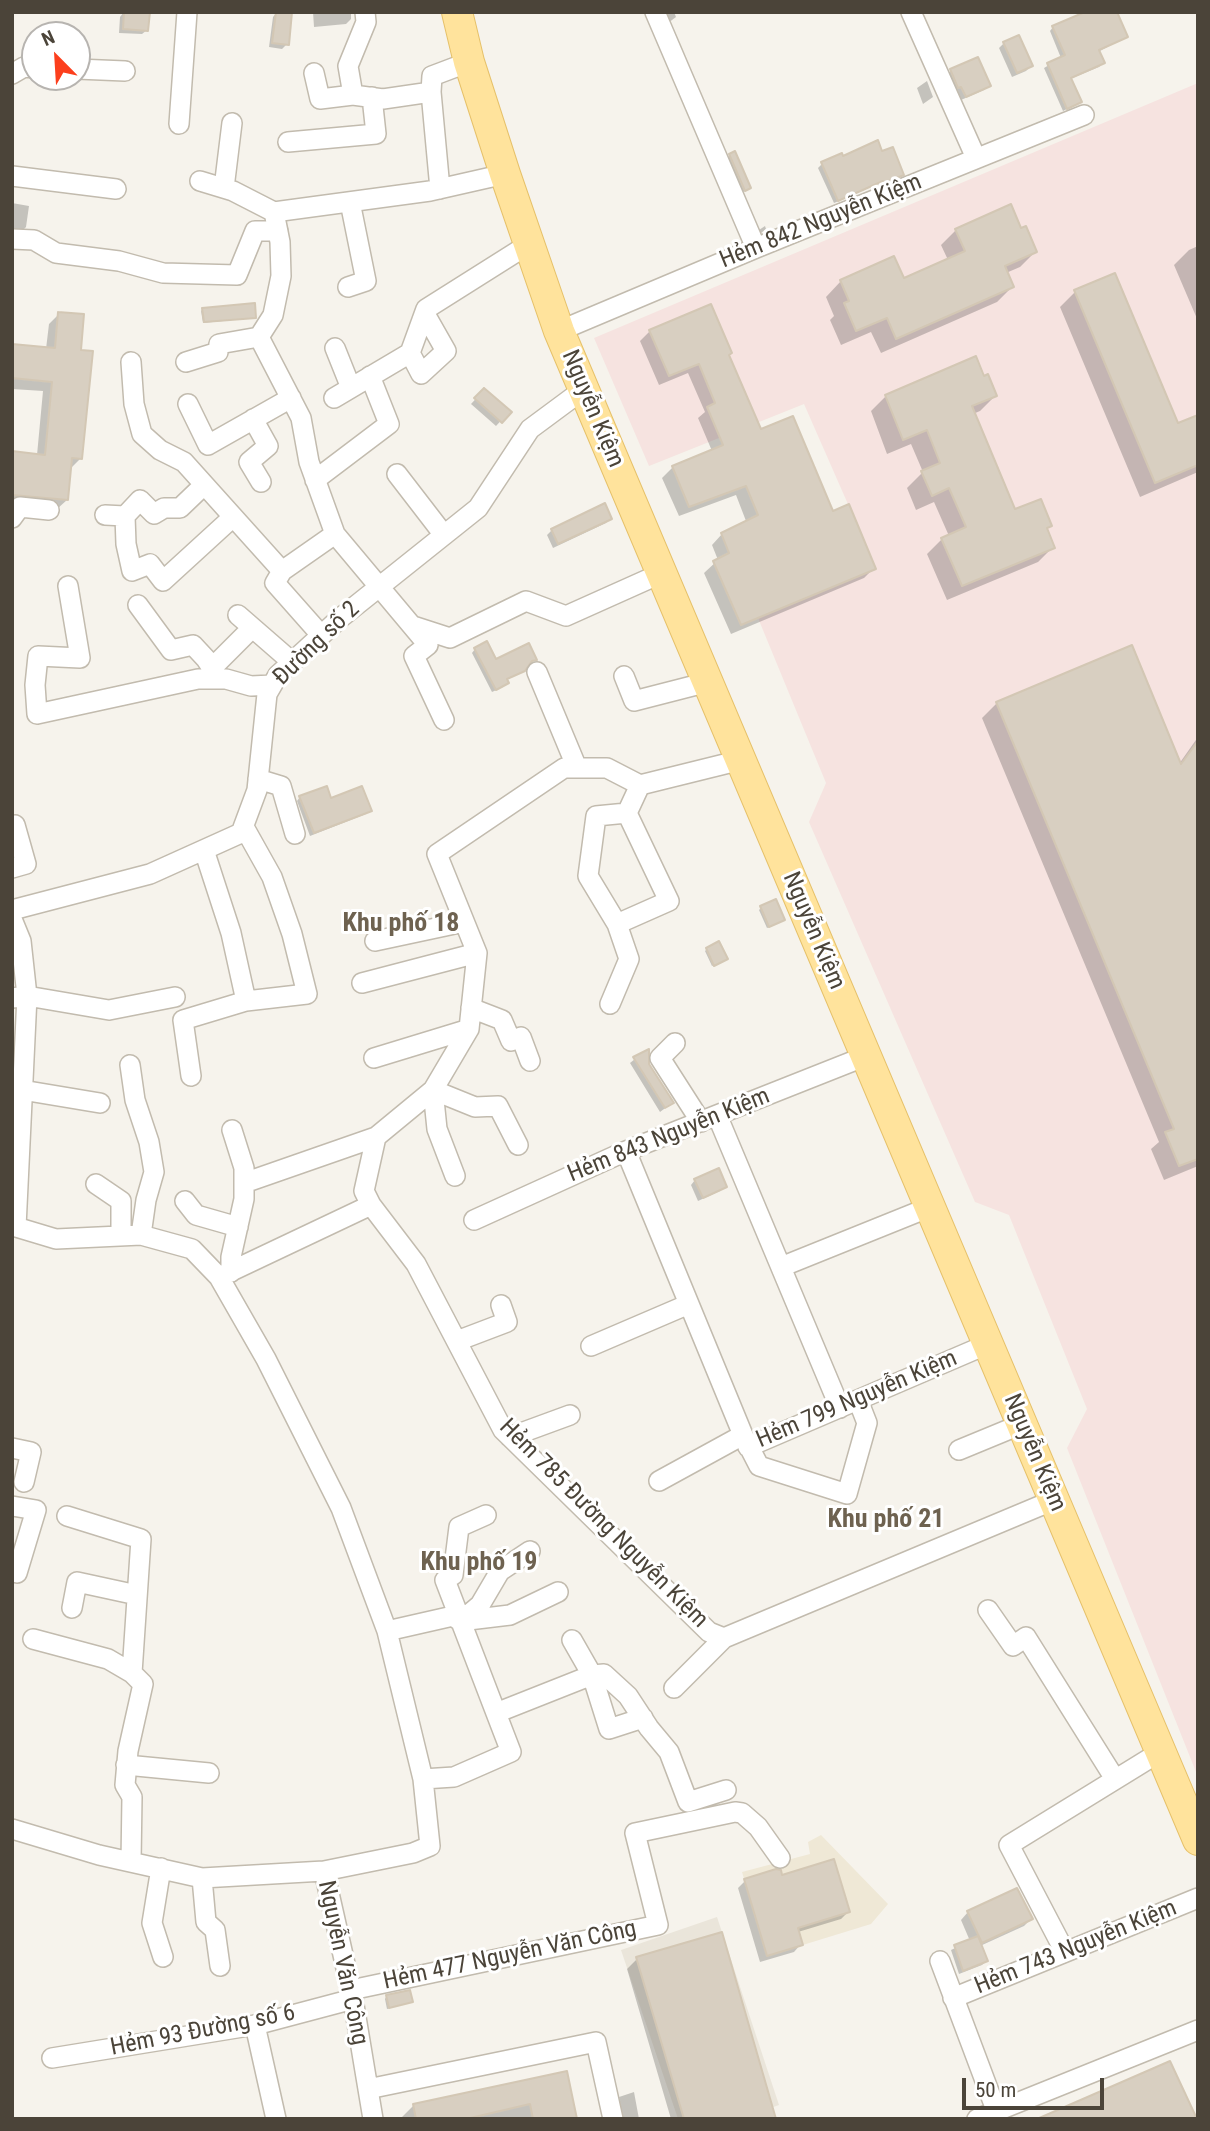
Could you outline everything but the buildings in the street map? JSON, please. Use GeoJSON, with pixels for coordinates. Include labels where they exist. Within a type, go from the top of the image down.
{"type":"FeatureCollection","features":[{"type":"Feature","properties":{"kind":"main road","name":"Nguyễn Kiệm"},"geometry":{"type":"LineString","coordinates":[[457,12],[469,62],[559,331],[1198,1840]]}},
{"type":"Feature","properties":{"kind":"street"},"geometry":{"type":"LineString","coordinates":[[179,124],[187,12]]}},
{"type":"Feature","properties":{"kind":"street"},"geometry":{"type":"LineString","coordinates":[[288,142],[376,134],[348,66],[366,22],[365,12]]}},
{"type":"Feature","properties":{"kind":"street"},"geometry":{"type":"LineString","coordinates":[[655,12],[756,248]]}},
{"type":"Feature","properties":{"kind":"street"},"geometry":{"type":"LineString","coordinates":[[911,12],[976,158]]}},
{"type":"Feature","properties":{"kind":"street"},"geometry":{"type":"LineString","coordinates":[[440,189],[431,92],[432,75],[469,62]]}},
{"type":"Feature","properties":{"kind":"street"},"geometry":{"type":"LineString","coordinates":[[91,70],[125,71]]}},
{"type":"Feature","properties":{"kind":"street"},"geometry":{"type":"LineString","coordinates":[[314,73],[320,99],[362,96],[383,99],[431,92]]}},
{"type":"Feature","properties":{"kind":"street","name":"Hẻm 842 Nguyễn Kiệm"},"geometry":{"type":"LineString","coordinates":[[559,331],[1084,115]]}},
{"type":"Feature","properties":{"kind":"street"},"geometry":{"type":"LineString","coordinates":[[224,188],[232,123]]}},
{"type":"Feature","properties":{"kind":"street"},"geometry":{"type":"LineString","coordinates":[[12,239],[34,240],[56,253],[119,261],[163,273],[237,275],[255,231],[276,222],[351,202],[440,189],[505,174]]}},
{"type":"Feature","properties":{"kind":"street"},"geometry":{"type":"LineString","coordinates":[[12,176],[116,189]]}},
{"type":"Feature","properties":{"kind":"street"},"geometry":{"type":"LineString","coordinates":[[200,181],[224,188],[276,222]]}},
{"type":"Feature","properties":{"kind":"street"},"geometry":{"type":"LineString","coordinates":[[348,287],[366,281],[351,202]]}},
{"type":"Feature","properties":{"kind":"street"},"geometry":{"type":"LineString","coordinates":[[186,362],[218,352],[219,344],[259,337],[273,315],[281,276],[276,222]]}},
{"type":"Feature","properties":{"kind":"street"},"geometry":{"type":"LineString","coordinates":[[335,348],[342,393],[410,353],[426,309],[529,244]]}},
{"type":"Feature","properties":{"kind":"street"},"geometry":{"type":"LineString","coordinates":[[410,353],[422,374],[446,351],[425,314]]}},
{"type":"Feature","properties":{"kind":"street"},"geometry":{"type":"LineString","coordinates":[[259,337],[301,418],[309,462],[335,534],[428,645],[414,656],[444,720]]}},
{"type":"Feature","properties":{"kind":"street"},"geometry":{"type":"LineString","coordinates":[[131,362],[134,404],[142,434],[160,450],[184,462],[282,571]]}},
{"type":"Feature","properties":{"kind":"street"},"geometry":{"type":"LineString","coordinates":[[315,480],[389,424],[370,376]]}},
{"type":"Feature","properties":{"kind":"street","name":"Đường số 2"},"geometry":{"type":"LineString","coordinates":[[244,827],[258,779],[267,694],[278,675],[378,587],[478,508],[530,429],[584,389]]}},
{"type":"Feature","properties":{"kind":"street"},"geometry":{"type":"LineString","coordinates":[[188,404],[208,445],[291,398]]}},
{"type":"Feature","properties":{"kind":"street"},"geometry":{"type":"LineString","coordinates":[[253,419],[268,446],[249,462],[261,481]]}},
{"type":"Feature","properties":{"kind":"street"},"geometry":{"type":"LineString","coordinates":[[397,474],[444,535]]}},
{"type":"Feature","properties":{"kind":"street"},"geometry":{"type":"LineString","coordinates":[[204,485],[180,508],[164,508],[154,514],[140,500],[125,516],[126,544],[132,570],[150,564],[163,581],[233,517]]}},
{"type":"Feature","properties":{"kind":"street"},"geometry":{"type":"LineString","coordinates":[[12,518],[20,507],[48,510]]}},
{"type":"Feature","properties":{"kind":"street"},"geometry":{"type":"LineString","coordinates":[[105,515],[125,516]]}},
{"type":"Feature","properties":{"kind":"street"},"geometry":{"type":"LineString","coordinates":[[321,635],[275,583],[282,571],[335,534]]}},
{"type":"Feature","properties":{"kind":"street"},"geometry":{"type":"LineString","coordinates":[[414,626],[450,638],[526,601],[566,616],[662,573]]}},
{"type":"Feature","properties":{"kind":"street"},"geometry":{"type":"LineString","coordinates":[[68,586],[80,658],[38,656],[35,685],[37,714],[216,674],[245,621],[292,662]]}},
{"type":"Feature","properties":{"kind":"street"},"geometry":{"type":"LineString","coordinates":[[138,605],[171,650],[193,645],[216,674],[251,686],[272,685]]}},
{"type":"Feature","properties":{"kind":"street"},"geometry":{"type":"LineString","coordinates":[[537,672],[577,768]]}},
{"type":"Feature","properties":{"kind":"street"},"geometry":{"type":"LineString","coordinates":[[624,676],[634,701],[708,682]]}},
{"type":"Feature","properties":{"kind":"street"},"geometry":{"type":"LineString","coordinates":[[244,1183],[376,1137],[433,1090],[469,1029],[477,953],[437,854],[564,768],[607,768],[640,785],[741,760]]}},
{"type":"Feature","properties":{"kind":"street"},"geometry":{"type":"LineString","coordinates":[[258,779],[281,786],[295,835]]}},
{"type":"Feature","properties":{"kind":"street"},"geometry":{"type":"LineString","coordinates":[[627,813],[640,785]]}},
{"type":"Feature","properties":{"kind":"street"},"geometry":{"type":"LineString","coordinates":[[610,1004],[629,959],[617,924],[588,876],[596,816],[627,813]]}},
{"type":"Feature","properties":{"kind":"street"},"geometry":{"type":"LineString","coordinates":[[617,924],[669,901],[627,813]]}},
{"type":"Feature","properties":{"kind":"street"},"geometry":{"type":"LineString","coordinates":[[12,868],[26,863],[15,825]]}},
{"type":"Feature","properties":{"kind":"street"},"geometry":{"type":"LineString","coordinates":[[12,910],[150,874],[241,833],[244,827]]}},
{"type":"Feature","properties":{"kind":"street"},"geometry":{"type":"LineString","coordinates":[[191,1076],[183,1020],[246,1001],[307,994],[292,934],[272,877],[244,827]]}},
{"type":"Feature","properties":{"kind":"street"},"geometry":{"type":"LineString","coordinates":[[204,850],[231,933],[246,1001]]}},
{"type":"Feature","properties":{"kind":"street"},"geometry":{"type":"LineString","coordinates":[[12,919],[17,942],[22,1090],[15,1180],[16,1227],[56,1239],[141,1235],[192,1249],[225,1274],[341,1508],[387,1631],[423,1779],[430,1846],[413,1853],[324,1871]]}},
{"type":"Feature","properties":{"kind":"street"},"geometry":{"type":"LineString","coordinates":[[374,941],[464,922]]}},
{"type":"Feature","properties":{"kind":"street"},"geometry":{"type":"LineString","coordinates":[[362,983],[477,953]]}},
{"type":"Feature","properties":{"kind":"street"},"geometry":{"type":"LineString","coordinates":[[20,997],[109,1010],[175,997]]}},
{"type":"Feature","properties":{"kind":"street"},"geometry":{"type":"LineString","coordinates":[[471,1008],[502,1020],[512,1041],[521,1037],[530,1061]]}},
{"type":"Feature","properties":{"kind":"street"},"geometry":{"type":"LineString","coordinates":[[374,1058],[469,1029]]}},
{"type":"Feature","properties":{"kind":"street"},"geometry":{"type":"LineString","coordinates":[[626,1151],[745,1441],[759,1466],[847,1494],[867,1423],[849,1404],[709,1118],[660,1058],[675,1043]]}},
{"type":"Feature","properties":{"kind":"street","name":"Hẻm 843 Nguyễn Kiệm"},"geometry":{"type":"LineString","coordinates":[[474,1220],[626,1151],[866,1056]]}},
{"type":"Feature","properties":{"kind":"street"},"geometry":{"type":"LineString","coordinates":[[130,1065],[135,1100],[149,1142],[154,1172],[146,1200],[141,1235]]}},
{"type":"Feature","properties":{"kind":"street"},"geometry":{"type":"LineString","coordinates":[[22,1090],[100,1103]]}},
{"type":"Feature","properties":{"kind":"street"},"geometry":{"type":"LineString","coordinates":[[433,1090],[475,1107],[498,1106],[518,1145]]}},
{"type":"Feature","properties":{"kind":"street"},"geometry":{"type":"LineString","coordinates":[[433,1090],[437,1129],[455,1176]]}},
{"type":"Feature","properties":{"kind":"street"},"geometry":{"type":"LineString","coordinates":[[225,1274],[244,1199],[244,1168],[232,1130]]}},
{"type":"Feature","properties":{"kind":"street"},"geometry":{"type":"LineString","coordinates":[[225,1274],[371,1205],[364,1191],[376,1137]]}},
{"type":"Feature","properties":{"kind":"street"},"geometry":{"type":"LineString","coordinates":[[96,1184],[121,1200],[121,1236]]}},
{"type":"Feature","properties":{"kind":"street"},"geometry":{"type":"LineString","coordinates":[[185,1201],[196,1215],[238,1227]]}},
{"type":"Feature","properties":{"kind":"street","name":"Hẻm 785 Đường Nguyễn Kiệm"},"geometry":{"type":"LineString","coordinates":[[371,1205],[416,1264],[503,1430],[709,1632],[724,1638],[1054,1500]]}},
{"type":"Feature","properties":{"kind":"street"},"geometry":{"type":"LineString","coordinates":[[781,1267],[930,1208]]}},
{"type":"Feature","properties":{"kind":"street"},"geometry":{"type":"LineString","coordinates":[[591,1346],[689,1304]]}},
{"type":"Feature","properties":{"kind":"street"},"geometry":{"type":"LineString","coordinates":[[457,1341],[507,1322],[501,1305]]}},
{"type":"Feature","properties":{"kind":"street","name":"Hẻm 799 Nguyễn Kiệm"},"geometry":{"type":"LineString","coordinates":[[659,1481],[745,1441],[849,1404],[988,1344]]}},
{"type":"Feature","properties":{"kind":"street"},"geometry":{"type":"LineString","coordinates":[[510,1437],[570,1415]]}},
{"type":"Feature","properties":{"kind":"street"},"geometry":{"type":"LineString","coordinates":[[960,1450],[1022,1424]]}},
{"type":"Feature","properties":{"kind":"street"},"geometry":{"type":"LineString","coordinates":[[12,1448],[31,1452],[24,1482]]}},
{"type":"Feature","properties":{"kind":"street"},"geometry":{"type":"LineString","coordinates":[[12,1506],[36,1510],[17,1573]]}},
{"type":"Feature","properties":{"kind":"street"},"geometry":{"type":"LineString","coordinates":[[423,1779],[454,1777],[511,1752],[445,1580],[453,1574],[458,1527],[486,1515]]}},
{"type":"Feature","properties":{"kind":"street"},"geometry":{"type":"LineString","coordinates":[[67,1516],[141,1539],[132,1673]]}},
{"type":"Feature","properties":{"kind":"street"},"geometry":{"type":"LineString","coordinates":[[460,1621],[480,1605],[500,1571],[530,1551]]}},
{"type":"Feature","properties":{"kind":"street"},"geometry":{"type":"LineString","coordinates":[[72,1608],[77,1583],[137,1595]]}},
{"type":"Feature","properties":{"kind":"street"},"geometry":{"type":"LineString","coordinates":[[387,1631],[453,1616],[460,1621],[510,1615],[558,1592]]}},
{"type":"Feature","properties":{"kind":"street"},"geometry":{"type":"LineString","coordinates":[[988,1611],[1013,1646],[1026,1637],[1115,1779]]}},
{"type":"Feature","properties":{"kind":"street"},"geometry":{"type":"LineString","coordinates":[[674,1688],[724,1638]]}},
{"type":"Feature","properties":{"kind":"street"},"geometry":{"type":"LineString","coordinates":[[33,1639],[108,1659],[132,1673],[143,1684],[125,1785],[132,1797],[131,1861]]}},
{"type":"Feature","properties":{"kind":"street"},"geometry":{"type":"LineString","coordinates":[[572,1640],[592,1675],[609,1729],[643,1718]]}},
{"type":"Feature","properties":{"kind":"street"},"geometry":{"type":"LineString","coordinates":[[496,1713],[592,1675],[604,1674],[628,1696],[669,1752],[688,1802],[726,1790]]}},
{"type":"Feature","properties":{"kind":"street"},"geometry":{"type":"LineString","coordinates":[[1065,1952],[1009,1844],[1160,1752]]}},
{"type":"Feature","properties":{"kind":"street"},"geometry":{"type":"LineString","coordinates":[[127,1765],[209,1773]]}},
{"type":"Feature","properties":{"kind":"street","name":"Hẻm 477 Nguyễn Văn Công"},"geometry":{"type":"LineString","coordinates":[[352,1994],[658,1925],[635,1833],[735,1812],[742,1813],[764,1834],[780,1858]]}},
{"type":"Feature","properties":{"kind":"street","name":"Nguyễn Văn Công"},"geometry":{"type":"LineString","coordinates":[[12,1829],[99,1855],[202,1878],[324,1871],[352,1994],[373,2119]]}},
{"type":"Feature","properties":{"kind":"street"},"geometry":{"type":"LineString","coordinates":[[161,1868],[152,1923],[163,1957]]}},
{"type":"Feature","properties":{"kind":"street"},"geometry":{"type":"LineString","coordinates":[[202,1878],[206,1922],[215,1930],[220,1966]]}},
{"type":"Feature","properties":{"kind":"street","name":"Hẻm 743 Nguyễn Kiệm"},"geometry":{"type":"LineString","coordinates":[[953,1998],[1198,1898]]}},
{"type":"Feature","properties":{"kind":"street","name":"Hẻm 743 Nguyễn Kiệm"},"geometry":{"type":"LineString","coordinates":[[940,1961],[996,2110]]}},
{"type":"Feature","properties":{"kind":"street","name":"Hẻm 93 Đường số 6"},"geometry":{"type":"LineString","coordinates":[[52,2058],[256,2025],[352,1994]]}},
{"type":"Feature","properties":{"kind":"street"},"geometry":{"type":"LineString","coordinates":[[256,2025],[276,2119]]}},
{"type":"Feature","properties":{"kind":"street"},"geometry":{"type":"LineString","coordinates":[[977,2119],[1198,2030]]}},
{"type":"Feature","properties":{"kind":"street"},"geometry":{"type":"LineString","coordinates":[[368,2089],[596,2042],[613,2119]]}},
{"type":"Feature","properties":{"kind":"shaded area"},"geometry":{"type":"Polygon","coordinates":[[[1198,83],[1198,1777],[1067,1448],[1087,1409],[1009,1215],[975,1202],[809,822],[826,783],[758,618],[876,568],[804,404],[649,466],[594,338],[1198,83]]]}},
{"type":"Feature","properties":{"kind":"shaded area"},"geometry":{"type":"Polygon","coordinates":[[[821,1835],[888,1904],[871,1924],[767,1956],[742,1872],[810,1854],[808,1842],[821,1835]]]}},
{"type":"Feature","properties":{"kind":"shaded area"},"geometry":{"type":"Polygon","coordinates":[[[717,1917],[779,2105],[739,2119],[678,2119],[621,1950],[717,1917]]]}},
{"type":"Feature","properties":{"kind":"district","name":"Khu phố 18"},"geometry":{"type":"Point","coordinates":[401,924]}},
{"type":"Feature","properties":{"kind":"district","name":"Khu phố 21"},"geometry":{"type":"Point","coordinates":[886,1520]}},
{"type":"Feature","properties":{"kind":"district","name":"Khu phố 19"},"geometry":{"type":"Point","coordinates":[479,1563]}}]}
